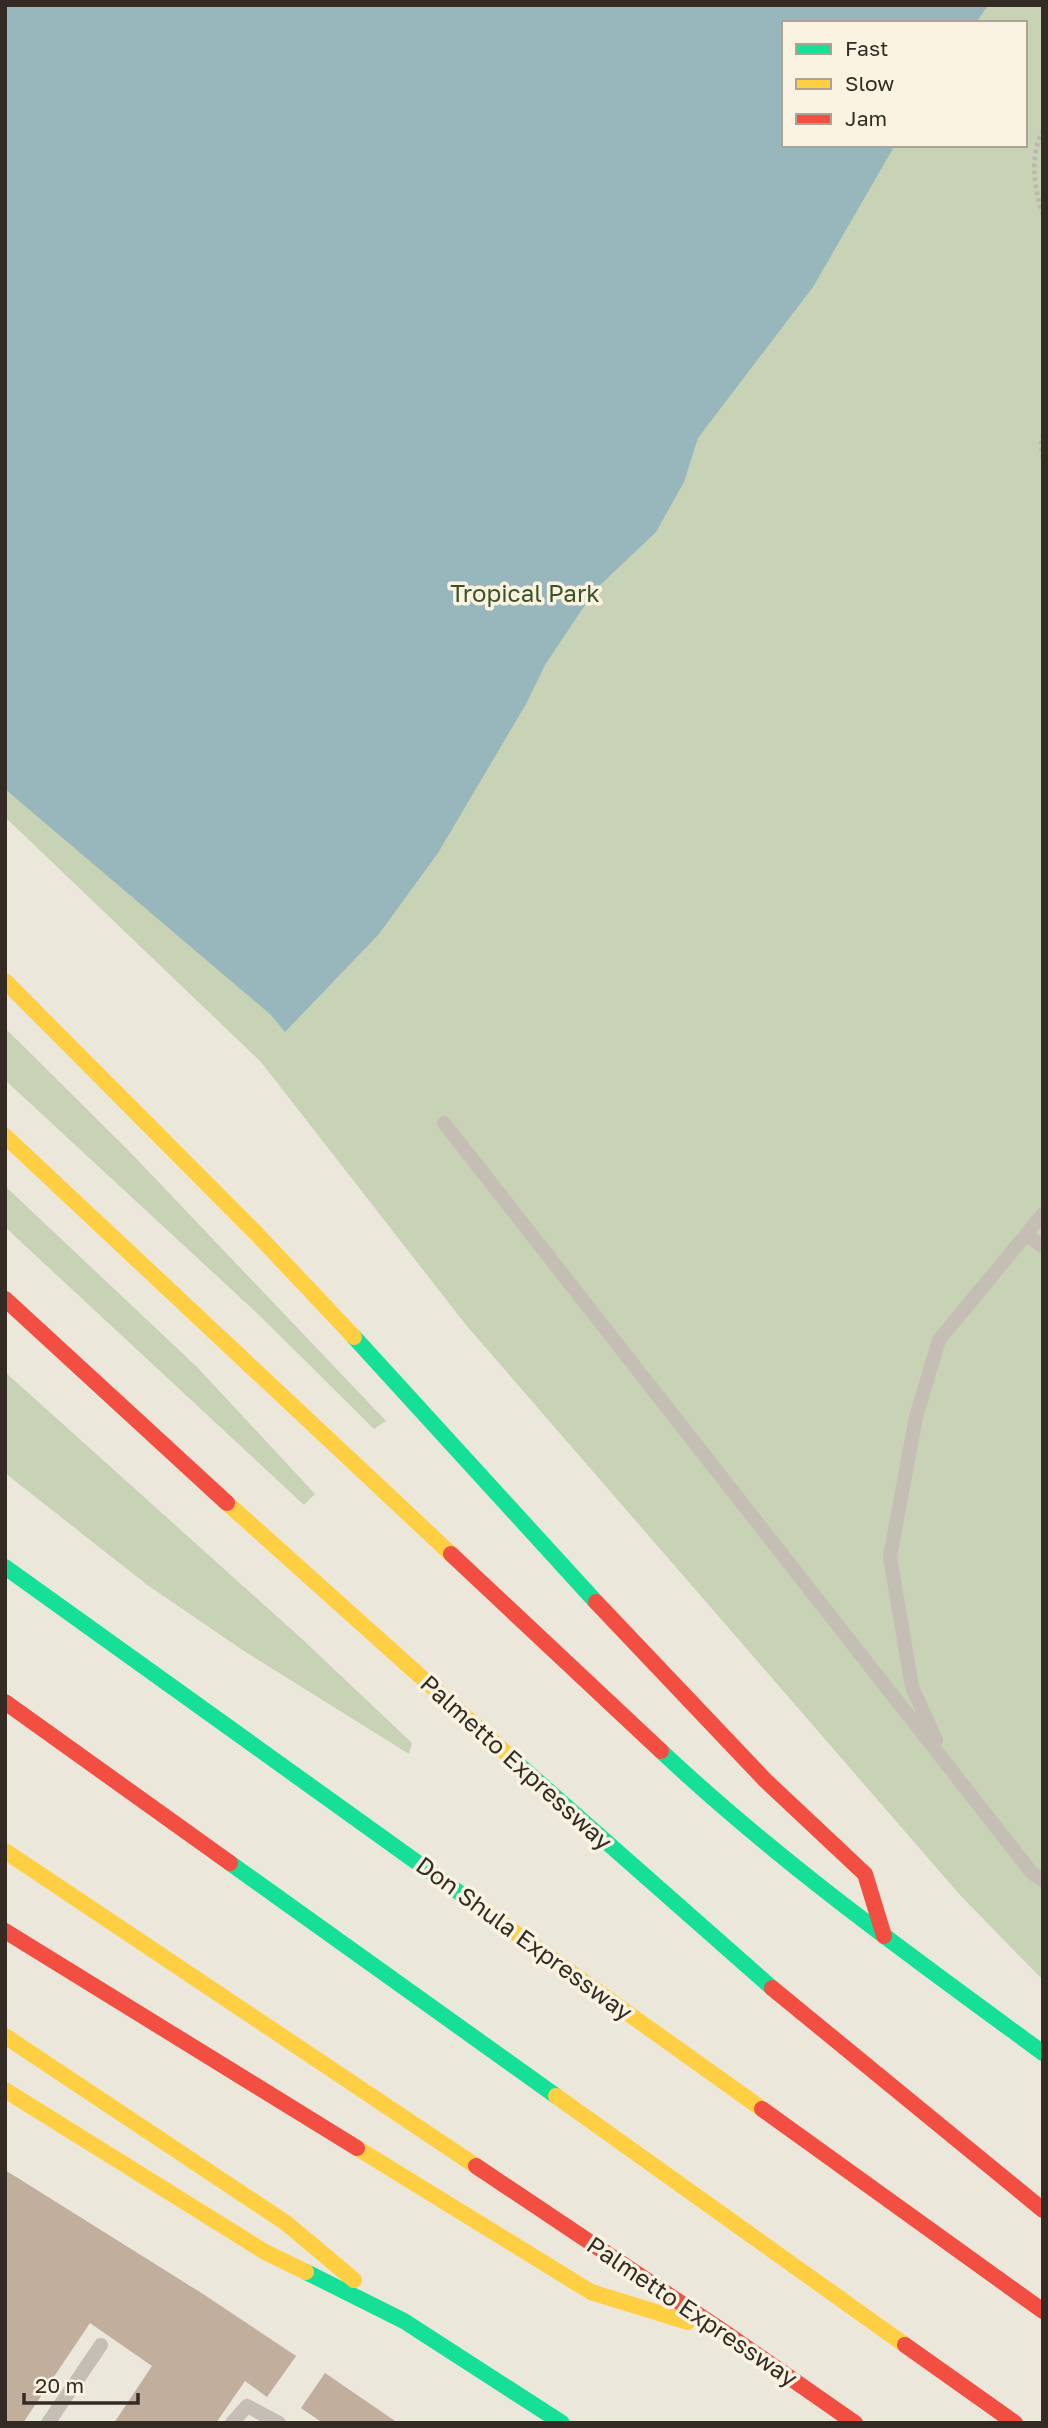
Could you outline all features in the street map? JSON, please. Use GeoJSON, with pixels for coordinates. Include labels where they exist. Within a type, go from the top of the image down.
{"type":"FeatureCollection","features":[{"type":"Feature","properties":{"kind":"highway"},"geometry":{"type":"LineString","coordinates":[[5,981],[254,1231],[396,1381],[537,1540],[765,1780],[865,1874],[884,1936]]}},
{"type":"Feature","properties":{"kind":"highway"},"geometry":{"type":"LineString","coordinates":[[5,1136],[702,1790],[884,1936],[1043,2053]]}},
{"type":"Feature","properties":{"kind":"highway","name":"Palmetto Expressway"},"geometry":{"type":"LineString","coordinates":[[5,1299],[277,1549],[740,1962],[1043,2210]]}},
{"type":"Feature","properties":{"kind":"highway","name":"Don Shula Expressway"},"geometry":{"type":"LineString","coordinates":[[5,1567],[1043,2311]]}},
{"type":"Feature","properties":{"kind":"highway"},"geometry":{"type":"LineString","coordinates":[[5,1702],[1015,2423]]}},
{"type":"Feature","properties":{"kind":"highway","name":"Palmetto Expressway"},"geometry":{"type":"LineString","coordinates":[[5,1851],[727,2334],[855,2423]]}},
{"type":"Feature","properties":{"kind":"highway"},"geometry":{"type":"LineString","coordinates":[[5,1931],[591,2292],[727,2334]]}},
{"type":"Feature","properties":{"kind":"highway"},"geometry":{"type":"LineString","coordinates":[[5,2036],[286,2223],[404,2321]]}},
{"type":"Feature","properties":{"kind":"highway"},"geometry":{"type":"LineString","coordinates":[[5,2090],[265,2252],[404,2321],[562,2423]]}},
{"type":"Feature","properties":{"kind":"lane"},"geometry":{"type":"LineString","coordinates":[[444,1123],[1032,1873],[1043,1880]]}},
{"type":"Feature","properties":{"kind":"lane"},"geometry":{"type":"LineString","coordinates":[[945,1761],[912,1687],[890,1557],[916,1417],[939,1339],[1043,1214]]}},
{"type":"Feature","properties":{"kind":"lane"},"geometry":{"type":"LineString","coordinates":[[1026,1234],[1043,1247]]}},
{"type":"Feature","properties":{"kind":"lane"},"geometry":{"type":"LineString","coordinates":[[48,2423],[101,2345]]}},
{"type":"Feature","properties":{"kind":"lane"},"geometry":{"type":"LineString","coordinates":[[232,2423],[247,2406],[279,2423]]}},
{"type":"Feature","properties":{"kind":"path"},"geometry":{"type":"LineString","coordinates":[[1043,130],[1035,154],[1034,171],[1043,215]]}},
{"type":"Feature","properties":{"kind":"path"},"geometry":{"type":"LineString","coordinates":[[1043,434],[1043,460]]}},
{"type":"Feature","properties":{"kind":"green space","name":"Tropical Park"},"geometry":{"type":"Polygon","coordinates":[[[5,5],[1043,5],[1043,1980],[960,1895],[466,1325],[261,1062],[5,817],[5,5]]]}},
{"type":"Feature","properties":{"kind":"green space"},"geometry":{"type":"Polygon","coordinates":[[[5,1028],[129,1151],[386,1421],[374,1429],[259,1315],[5,1080],[5,1028]]]}},
{"type":"Feature","properties":{"kind":"green space"},"geometry":{"type":"Polygon","coordinates":[[[5,1186],[197,1367],[315,1494],[304,1505],[5,1227],[5,1186]]]}},
{"type":"Feature","properties":{"kind":"green space"},"geometry":{"type":"Polygon","coordinates":[[[5,1372],[302,1639],[412,1743],[409,1754],[244,1651],[146,1584],[5,1473],[5,1372]]]}},
{"type":"Feature","properties":{"kind":"water"},"geometry":{"type":"Polygon","coordinates":[[[5,5],[988,5],[977,21],[782,21],[782,147],[894,147],[813,287],[698,438],[684,482],[656,532],[595,590],[545,665],[526,704],[438,853],[379,934],[285,1032],[271,1015],[5,789],[5,5]]]}},
{"type":"Feature","properties":{"kind":"building"},"geometry":{"type":"Polygon","coordinates":[[[5,2170],[203,2294],[296,2356],[267,2397],[245,2381],[216,2423],[114,2423],[152,2366],[90,2323],[23,2423],[5,2423],[5,2170]]]}},
{"type":"Feature","properties":{"kind":"building"},"geometry":{"type":"Polygon","coordinates":[[[325,2373],[398,2423],[323,2423],[301,2408],[325,2373]]]}},
{"type":"Feature","properties":{"kind":"traffic: fast"},"geometry":{"type":"LineString","coordinates":[[354,1337],[596,1602]]}},
{"type":"Feature","properties":{"kind":"traffic: fast"},"geometry":{"type":"LineString","coordinates":[[5,1567],[482,1909]]}},
{"type":"Feature","properties":{"kind":"traffic: fast"},"geometry":{"type":"LineString","coordinates":[[661,1751],[799,1870],[1043,2053]]}},
{"type":"Feature","properties":{"kind":"traffic: fast"},"geometry":{"type":"LineString","coordinates":[[518,1764],[772,1988]]}},
{"type":"Feature","properties":{"kind":"traffic: fast"},"geometry":{"type":"LineString","coordinates":[[230,1863],[556,2096]]}},
{"type":"Feature","properties":{"kind":"traffic: fast"},"geometry":{"type":"LineString","coordinates":[[306,2272],[404,2321],[562,2423]]}},
{"type":"Feature","properties":{"kind":"traffic: slow"},"geometry":{"type":"LineString","coordinates":[[5,981],[254,1231],[354,1337]]}},
{"type":"Feature","properties":{"kind":"traffic: slow"},"geometry":{"type":"LineString","coordinates":[[5,1136],[451,1554]]}},
{"type":"Feature","properties":{"kind":"traffic: slow"},"geometry":{"type":"LineString","coordinates":[[227,1503],[518,1764]]}},
{"type":"Feature","properties":{"kind":"traffic: slow"},"geometry":{"type":"LineString","coordinates":[[5,1851],[476,2166]]}},
{"type":"Feature","properties":{"kind":"traffic: slow"},"geometry":{"type":"LineString","coordinates":[[482,1909],[762,2109]]}},
{"type":"Feature","properties":{"kind":"traffic: slow"},"geometry":{"type":"LineString","coordinates":[[5,2036],[286,2223],[354,2280]]}},
{"type":"Feature","properties":{"kind":"traffic: slow"},"geometry":{"type":"LineString","coordinates":[[5,2090],[265,2252],[306,2272]]}},
{"type":"Feature","properties":{"kind":"traffic: slow"},"geometry":{"type":"LineString","coordinates":[[556,2096],[905,2345]]}},
{"type":"Feature","properties":{"kind":"traffic: slow"},"geometry":{"type":"LineString","coordinates":[[357,2148],[591,2292],[688,2322]]}},
{"type":"Feature","properties":{"kind":"traffic: jam"},"geometry":{"type":"LineString","coordinates":[[5,1299],[227,1503]]}},
{"type":"Feature","properties":{"kind":"traffic: jam"},"geometry":{"type":"LineString","coordinates":[[451,1554],[661,1751]]}},
{"type":"Feature","properties":{"kind":"traffic: jam"},"geometry":{"type":"LineString","coordinates":[[596,1602],[765,1780],[865,1874],[884,1936]]}},
{"type":"Feature","properties":{"kind":"traffic: jam"},"geometry":{"type":"LineString","coordinates":[[5,1702],[230,1863]]}},
{"type":"Feature","properties":{"kind":"traffic: jam"},"geometry":{"type":"LineString","coordinates":[[5,1931],[357,2148]]}},
{"type":"Feature","properties":{"kind":"traffic: jam"},"geometry":{"type":"LineString","coordinates":[[772,1988],[1043,2210]]}},
{"type":"Feature","properties":{"kind":"traffic: jam"},"geometry":{"type":"LineString","coordinates":[[762,2109],[1043,2311]]}},
{"type":"Feature","properties":{"kind":"traffic: jam"},"geometry":{"type":"LineString","coordinates":[[476,2166],[855,2423]]}},
{"type":"Feature","properties":{"kind":"traffic: jam"},"geometry":{"type":"LineString","coordinates":[[905,2345],[1015,2423]]}}]}
